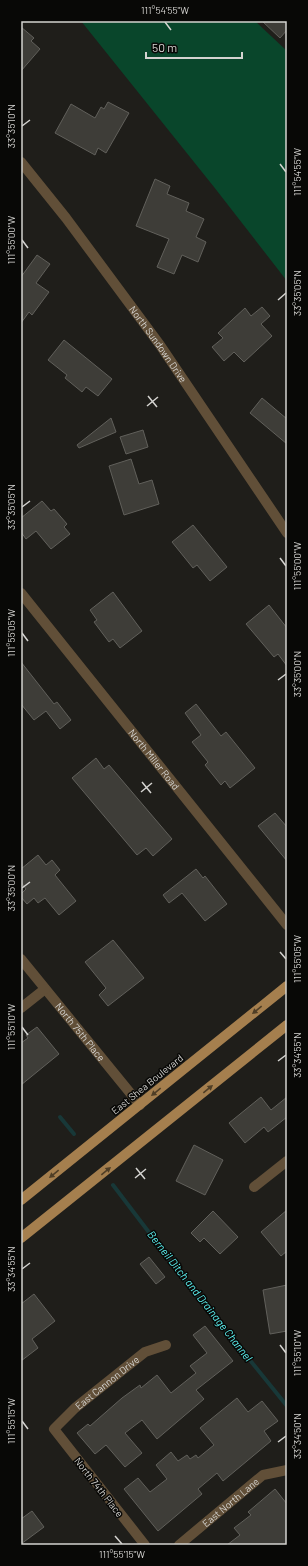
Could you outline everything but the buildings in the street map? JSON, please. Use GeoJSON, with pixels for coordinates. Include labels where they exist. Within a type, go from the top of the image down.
{"type":"FeatureCollection","features":[{"type":"Feature","properties":{"kind":"main road","name":"East Shea Boulevard"},"geometry":{"type":"LineString","coordinates":[[21,1200],[140,1106],[287,986]]}},
{"type":"Feature","properties":{"kind":"main road"},"geometry":{"type":"LineString","coordinates":[[21,1238],[287,1025]]}},
{"type":"Feature","properties":{"kind":"street","name":"North Sundown Drive"},"geometry":{"type":"LineString","coordinates":[[21,162],[66,218],[160,345],[287,533]]}},
{"type":"Feature","properties":{"kind":"street","name":"North Miller Road"},"geometry":{"type":"LineString","coordinates":[[21,593],[287,926]]}},
{"type":"Feature","properties":{"kind":"street","name":"North 75th Place"},"geometry":{"type":"LineString","coordinates":[[21,959],[140,1106]]}},
{"type":"Feature","properties":{"kind":"street"},"geometry":{"type":"LineString","coordinates":[[21,1008],[44,989]]}},
{"type":"Feature","properties":{"kind":"street"},"geometry":{"type":"LineString","coordinates":[[254,1186],[287,1161]]}},
{"type":"Feature","properties":{"kind":"street","name":"East Cannon Drive"},"geometry":{"type":"LineString","coordinates":[[54,1429],[75,1408],[145,1352],[166,1345]]}},
{"type":"Feature","properties":{"kind":"street","name":"North 74th Place"},"geometry":{"type":"LineString","coordinates":[[54,1429],[145,1545]]}},
{"type":"Feature","properties":{"kind":"street","name":"East North Lane"},"geometry":{"type":"LineString","coordinates":[[179,1545],[263,1475],[287,1470]]}},
{"type":"Feature","properties":{"kind":"green space"},"geometry":{"type":"Polygon","coordinates":[[[81,21],[255,21],[287,51],[287,281],[214,187],[81,21]]]}},
{"type":"Feature","properties":{"kind":"waterway"},"geometry":{"type":"LineString","coordinates":[[60,1117],[74,1134]]}},
{"type":"Feature","properties":{"kind":"waterway","name":"Berneil Ditch and Drainage Channel"},"geometry":{"type":"LineString","coordinates":[[113,1185],[186,1281],[287,1406]]}}]}
